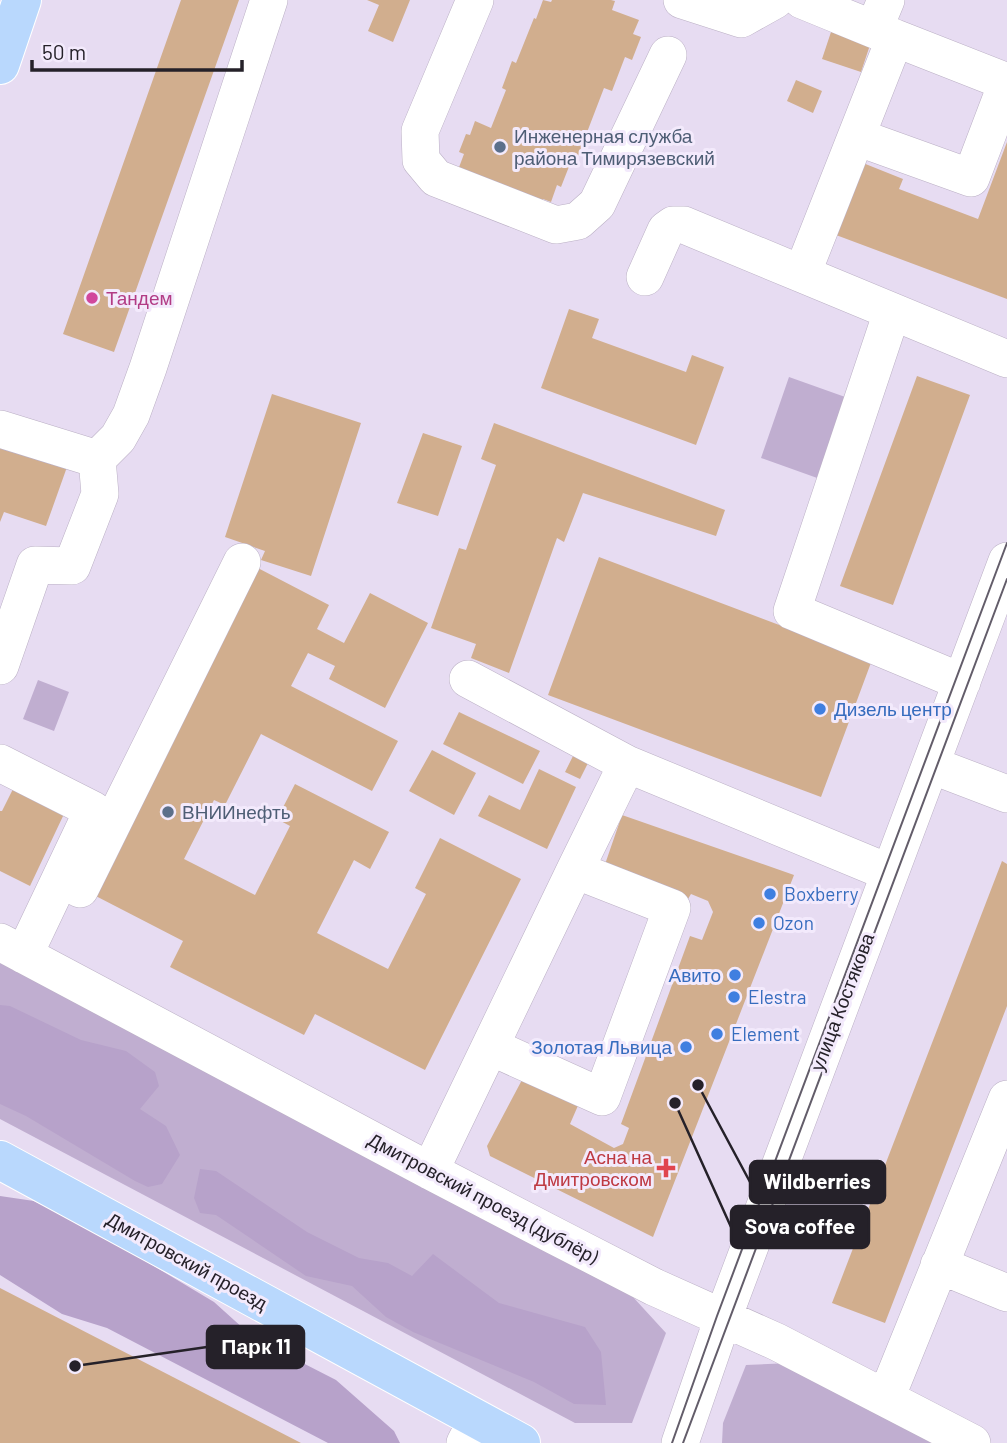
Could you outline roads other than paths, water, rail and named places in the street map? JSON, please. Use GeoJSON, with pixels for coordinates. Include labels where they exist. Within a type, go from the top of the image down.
{"type":"FeatureCollection","features":[{"type":"Feature","properties":{"kind":"main road"},"geometry":{"type":"LineString","coordinates":[[0,65],[22,0]]}},
{"type":"Feature","properties":{"kind":"main road","name":"Дмитровский проезд"},"geometry":{"type":"LineString","coordinates":[[0,1160],[149,1239],[471,1431],[521,1443]]}},
{"type":"Feature","properties":{"kind":"street"},"geometry":{"type":"LineString","coordinates":[[0,666],[35,565],[72,566],[100,494],[97,459],[118,438],[131,415],[269,0]]}},
{"type":"Feature","properties":{"kind":"street"},"geometry":{"type":"LineString","coordinates":[[475,0],[420,131],[421,160],[436,178],[556,225],[578,221],[597,204],[668,55]]}},
{"type":"Feature","properties":{"kind":"street"},"geometry":{"type":"LineString","coordinates":[[682,0],[741,19],[775,0]]}},
{"type":"Feature","properties":{"kind":"street"},"geometry":{"type":"LineString","coordinates":[[803,0],[885,22],[1007,82],[971,178],[857,137]]}},
{"type":"Feature","properties":{"kind":"street"},"geometry":{"type":"LineString","coordinates":[[803,274],[857,137],[885,22]]}},
{"type":"Feature","properties":{"kind":"street"},"geometry":{"type":"LineString","coordinates":[[645,277],[666,230],[673,225],[684,225],[1007,359]]}},
{"type":"Feature","properties":{"kind":"street"},"geometry":{"type":"LineString","coordinates":[[892,312],[792,611],[962,682]]}},
{"type":"Feature","properties":{"kind":"street"},"geometry":{"type":"LineString","coordinates":[[0,429],[97,459]]}},
{"type":"Feature","properties":{"kind":"street","name":"улица Костякова"},"geometry":{"type":"LineString","coordinates":[[680,1443],[723,1318],[1007,561]]}},
{"type":"Feature","properties":{"kind":"street"},"geometry":{"type":"LineString","coordinates":[[80,889],[242,562]]}},
{"type":"Feature","properties":{"kind":"street"},"geometry":{"type":"LineString","coordinates":[[468,679],[627,764],[890,873]]}},
{"type":"Feature","properties":{"kind":"street"},"geometry":{"type":"LineString","coordinates":[[0,763],[93,810],[12,949]]}},
{"type":"Feature","properties":{"kind":"street"},"geometry":{"type":"LineString","coordinates":[[430,1171],[627,764]]}},
{"type":"Feature","properties":{"kind":"street"},"geometry":{"type":"LineString","coordinates":[[930,765],[1007,794]]}},
{"type":"Feature","properties":{"kind":"street"},"geometry":{"type":"LineString","coordinates":[[491,1047],[602,1097],[672,908],[575,870]]}},
{"type":"Feature","properties":{"kind":"street","name":"Дмитровский проезд (дублёр)"},"geometry":{"type":"LineString","coordinates":[[12,949],[654,1287],[778,1342],[972,1443]]}},
{"type":"Feature","properties":{"kind":"street"},"geometry":{"type":"LineString","coordinates":[[886,1398],[1007,1099]]}},
{"type":"Feature","properties":{"kind":"street"},"geometry":{"type":"LineString","coordinates":[[939,1265],[1007,1293]]}},
{"type":"Feature","properties":{"kind":"tram line"},"geometry":{"type":"LineString","coordinates":[[672,1443],[717,1316],[1007,543]]}},
{"type":"Feature","properties":{"kind":"tram line"},"geometry":{"type":"LineString","coordinates":[[683,1443],[1007,579]]}},
{"type":"Feature","properties":{"kind":"place","name":"Инженерная служба района Тимирязевский"},"geometry":{"type":"Point","coordinates":[500,147]}},
{"type":"Feature","properties":{"kind":"place","name":"Тандем"},"geometry":{"type":"Point","coordinates":[92,298]}},
{"type":"Feature","properties":{"kind":"place","name":"Дизель центр"},"geometry":{"type":"Point","coordinates":[820,709]}},
{"type":"Feature","properties":{"kind":"place","name":"ВНИИнефть"},"geometry":{"type":"Point","coordinates":[168,812]}},
{"type":"Feature","properties":{"kind":"place","name":"Boxberry"},"geometry":{"type":"Point","coordinates":[770,894]}},
{"type":"Feature","properties":{"kind":"place","name":"Ozon"},"geometry":{"type":"Point","coordinates":[759,923]}},
{"type":"Feature","properties":{"kind":"place","name":"Авито"},"geometry":{"type":"Point","coordinates":[735,975]}},
{"type":"Feature","properties":{"kind":"place","name":"Elestra"},"geometry":{"type":"Point","coordinates":[734,997]}},
{"type":"Feature","properties":{"kind":"place","name":"Element"},"geometry":{"type":"Point","coordinates":[717,1034]}},
{"type":"Feature","properties":{"kind":"place","name":"Золотая Львица"},"geometry":{"type":"Point","coordinates":[686,1047]}},
{"type":"Feature","properties":{"kind":"place","name":"Wildberries"},"geometry":{"type":"Point","coordinates":[698,1085]}},
{"type":"Feature","properties":{"kind":"place","name":"Sova coffee"},"geometry":{"type":"Point","coordinates":[675,1103]}},
{"type":"Feature","properties":{"kind":"place","name":"Асна на Дмитровском"},"geometry":{"type":"Point","coordinates":[666,1168]}},
{"type":"Feature","properties":{"kind":"place","name":"Парк 11"},"geometry":{"type":"Point","coordinates":[75,1366]}}]}
